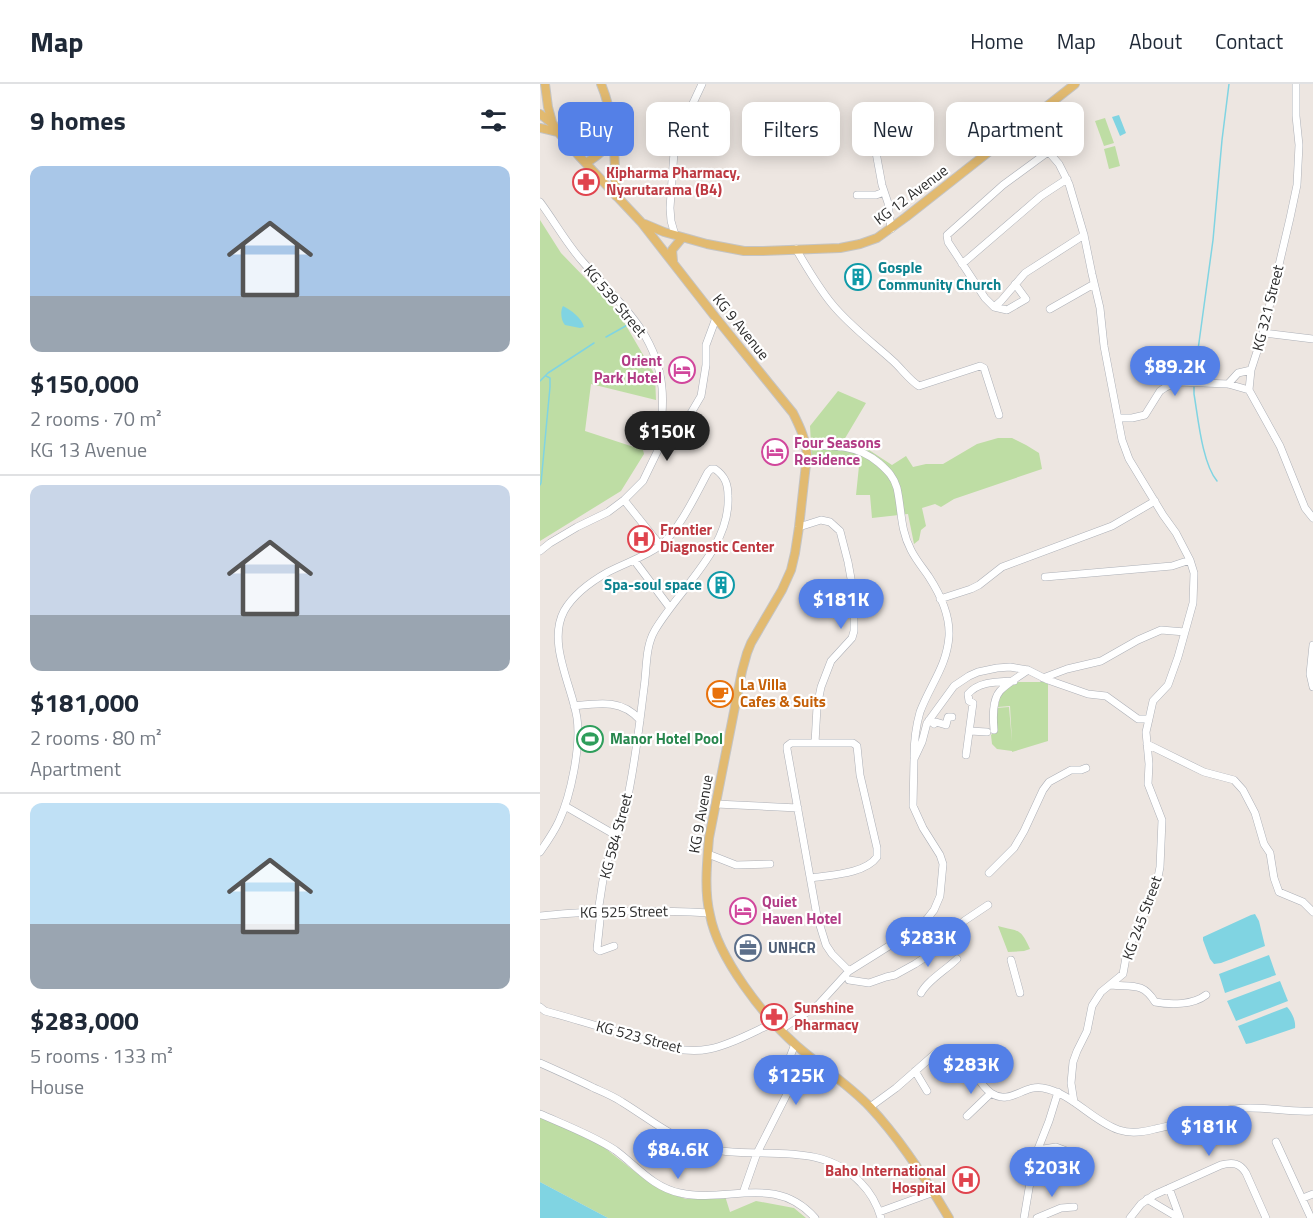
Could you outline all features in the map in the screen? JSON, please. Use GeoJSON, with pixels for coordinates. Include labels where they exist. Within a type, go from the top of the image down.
{"type":"FeatureCollection","features":[{"type":"Feature","properties":{"kind":"main road"},"geometry":{"type":"LineString","coordinates":[[540,91],[544,84]]}},
{"type":"Feature","properties":{"kind":"main road"},"geometry":{"type":"LineString","coordinates":[[540,128],[556,128],[548,107],[544,84]]}},
{"type":"Feature","properties":{"kind":"main road"},"geometry":{"type":"LineString","coordinates":[[601,84],[608,102]]}},
{"type":"Feature","properties":{"kind":"main road","name":"KG 12 Avenue"},"geometry":{"type":"LineString","coordinates":[[1052,102],[1075,84]]}},
{"type":"Feature","properties":{"kind":"main road","name":"KG 9 Avenue"},"geometry":{"type":"LineString","coordinates":[[540,114],[556,128],[642,222],[793,413],[801,429],[806,446],[806,471],[795,553],[791,570],[782,590],[751,643],[741,671],[708,854],[709,914],[722,949],[747,989],[773,1023],[870,1107],[908,1154],[949,1218]]}},
{"type":"Feature","properties":{"kind":"main road"},"geometry":{"type":"LineString","coordinates":[[586,163],[595,156]]}},
{"type":"Feature","properties":{"kind":"main road"},"geometry":{"type":"LineString","coordinates":[[614,156],[616,196]]}},
{"type":"Feature","properties":{"kind":"main road","name":"KG 12 Avenue"},"geometry":{"type":"LineString","coordinates":[[642,222],[678,237],[744,251],[840,248],[877,238],[983,156]]}},
{"type":"Feature","properties":{"kind":"main road"},"geometry":{"type":"LineString","coordinates":[[654,238],[664,232]]}},
{"type":"Feature","properties":{"kind":"main road"},"geometry":{"type":"LineString","coordinates":[[674,264],[671,255],[678,237]]}},
{"type":"Feature","properties":{"kind":"street"},"geometry":{"type":"LineString","coordinates":[[678,237],[670,221],[674,152],[702,84]]}},
{"type":"Feature","properties":{"kind":"street","name":"KG 321 Street"},"geometry":{"type":"LineString","coordinates":[[1249,390],[1251,370],[1263,333],[1297,185],[1299,146],[1296,84]]}},
{"type":"Feature","properties":{"kind":"street"},"geometry":{"type":"LineString","coordinates":[[877,156],[888,203],[891,229]]}},
{"type":"Feature","properties":{"kind":"street"},"geometry":{"type":"LineString","coordinates":[[1015,284],[1026,299],[1007,310],[994,307],[985,298],[962,264],[948,242],[947,235],[1004,185],[1043,156]]}},
{"type":"Feature","properties":{"kind":"street","name":"KG 245 Street"},"geometry":{"type":"LineString","coordinates":[[1052,156],[1067,179],[1084,235],[1100,308],[1120,432],[1129,459],[1176,533],[1190,560],[1195,579],[1193,603],[1178,657],[1168,685],[1153,701],[1146,732],[1148,784],[1162,820],[1160,867],[1156,887],[1127,952],[1122,974],[1096,997],[1092,1006],[1087,1031],[1073,1062],[1071,1083],[1074,1102]]}},
{"type":"Feature","properties":{"kind":"street"},"geometry":{"type":"LineString","coordinates":[[962,264],[1041,196],[1067,179]]}},
{"type":"Feature","properties":{"kind":"street"},"geometry":{"type":"LineString","coordinates":[[857,195],[876,195],[884,192]]}},
{"type":"Feature","properties":{"kind":"street","name":"KG 539 Street"},"geometry":{"type":"LineString","coordinates":[[540,202],[572,250],[632,315],[648,339],[663,391],[659,448]]}},
{"type":"Feature","properties":{"kind":"street"},"geometry":{"type":"LineString","coordinates":[[994,307],[1025,273],[1084,235]]}},
{"type":"Feature","properties":{"kind":"street"},"geometry":{"type":"LineString","coordinates":[[796,249],[831,304],[902,369],[912,382],[919,386],[980,366],[984,368],[999,415]]}},
{"type":"Feature","properties":{"kind":"street"},"geometry":{"type":"LineString","coordinates":[[1050,309],[1094,284]]}},
{"type":"Feature","properties":{"kind":"street"},"geometry":{"type":"LineString","coordinates":[[540,550],[608,512],[643,481],[659,448],[691,412],[701,396],[706,365],[706,345],[716,318]]}},
{"type":"Feature","properties":{"kind":"street"},"geometry":{"type":"LineString","coordinates":[[1263,333],[1313,339]]}},
{"type":"Feature","properties":{"kind":"street"},"geometry":{"type":"LineString","coordinates":[[1228,384],[1238,373],[1251,370]]}},
{"type":"Feature","properties":{"kind":"street"},"geometry":{"type":"LineString","coordinates":[[1118,418],[1145,415],[1160,391],[1178,382],[1228,384],[1249,390],[1280,446],[1305,508],[1313,518]]}},
{"type":"Feature","properties":{"kind":"street"},"geometry":{"type":"LineString","coordinates":[[780,1030],[818,1005],[849,971],[905,936],[927,919],[940,896],[943,864],[913,807],[916,734],[921,712],[945,660],[948,647],[948,618],[930,577],[913,554],[904,534],[897,489],[890,472],[876,460],[855,449],[829,445],[806,446]]}},
{"type":"Feature","properties":{"kind":"street","name":"KG 584 Street"},"geometry":{"type":"LineString","coordinates":[[614,946],[602,951],[597,949],[599,911],[606,867],[622,824],[626,805],[635,756],[650,641],[723,531],[729,506],[727,483],[718,471],[711,469],[708,472],[675,529],[660,545]]}},
{"type":"Feature","properties":{"kind":"street"},"geometry":{"type":"LineString","coordinates":[[540,852],[551,837],[565,806],[574,766],[578,732],[574,706],[559,650],[560,622],[564,610],[588,586],[607,573],[660,545],[624,500]]}},
{"type":"Feature","properties":{"kind":"street"},"geometry":{"type":"LineString","coordinates":[[940,599],[979,585],[1002,567],[1112,526],[1155,501]]}},
{"type":"Feature","properties":{"kind":"street"},"geometry":{"type":"LineString","coordinates":[[799,527],[821,520],[830,522],[840,531],[854,595],[854,631],[852,638],[831,662],[821,687],[817,707],[815,743]]}},
{"type":"Feature","properties":{"kind":"street"},"geometry":{"type":"LineString","coordinates":[[634,560],[670,608]]}},
{"type":"Feature","properties":{"kind":"street"},"geometry":{"type":"LineString","coordinates":[[1045,577],[1172,566],[1190,560]]}},
{"type":"Feature","properties":{"kind":"street"},"geometry":{"type":"LineString","coordinates":[[1043,678],[1067,669],[1101,662],[1138,640],[1161,630],[1185,632]]}},
{"type":"Feature","properties":{"kind":"street"},"geometry":{"type":"LineString","coordinates":[[1313,645],[1310,674],[1313,687]]}},
{"type":"Feature","properties":{"kind":"street"},"geometry":{"type":"LineString","coordinates":[[914,759],[929,720],[954,686],[978,672],[997,668],[1011,667],[1028,670],[1043,678],[1088,694],[1106,696],[1138,719],[1149,719]]}},
{"type":"Feature","properties":{"kind":"street"},"geometry":{"type":"LineString","coordinates":[[970,731],[990,731],[999,692],[1028,670]]}},
{"type":"Feature","properties":{"kind":"street"},"geometry":{"type":"LineString","coordinates":[[966,755],[974,703],[969,701],[968,694],[981,685],[1014,681]]}},
{"type":"Feature","properties":{"kind":"street"},"geometry":{"type":"LineString","coordinates":[[574,706],[618,705],[634,713],[640,720]]}},
{"type":"Feature","properties":{"kind":"street"},"geometry":{"type":"LineString","coordinates":[[929,720],[934,724],[936,722],[946,725],[948,717],[952,717]]}},
{"type":"Feature","properties":{"kind":"street"},"geometry":{"type":"LineString","coordinates":[[811,878],[866,866],[876,860],[878,853],[860,775],[857,746],[853,743],[790,743],[787,746],[817,916],[826,945],[849,971]]}},
{"type":"Feature","properties":{"kind":"street"},"geometry":{"type":"LineString","coordinates":[[1147,744],[1204,772],[1234,780],[1243,790],[1255,813],[1264,844],[1270,853],[1279,892],[1303,902],[1313,912]]}},
{"type":"Feature","properties":{"kind":"street"},"geometry":{"type":"LineString","coordinates":[[989,873],[1014,848],[1048,782],[1071,770],[1086,768]]}},
{"type":"Feature","properties":{"kind":"street"},"geometry":{"type":"LineString","coordinates":[[716,804],[798,808]]}},
{"type":"Feature","properties":{"kind":"street"},"geometry":{"type":"LineString","coordinates":[[565,806],[616,836]]}},
{"type":"Feature","properties":{"kind":"street"},"geometry":{"type":"LineString","coordinates":[[708,854],[736,865],[770,864]]}},
{"type":"Feature","properties":{"kind":"street"},"geometry":{"type":"LineString","coordinates":[[849,980],[869,983],[895,975],[949,942],[964,921],[988,905]]}},
{"type":"Feature","properties":{"kind":"street","name":"KG 525 Street"},"geometry":{"type":"LineString","coordinates":[[540,916],[599,911],[666,911],[709,914]]}},
{"type":"Feature","properties":{"kind":"street"},"geometry":{"type":"LineString","coordinates":[[921,993],[924,986],[957,959]]}},
{"type":"Feature","properties":{"kind":"street"},"geometry":{"type":"LineString","coordinates":[[1011,960],[1020,993]]}},
{"type":"Feature","properties":{"kind":"street"},"geometry":{"type":"LineString","coordinates":[[1110,985],[1142,988],[1149,992],[1155,1002],[1161,1003],[1183,1004],[1200,1000],[1206,995]]}},
{"type":"Feature","properties":{"kind":"street","name":"KG 523 Street"},"geometry":{"type":"LineString","coordinates":[[542,1011],[657,1044],[693,1051],[718,1047],[773,1023]]}},
{"type":"Feature","properties":{"kind":"street"},"geometry":{"type":"LineString","coordinates":[[743,1193],[757,1153],[788,1092],[790,1057],[795,1044]]}},
{"type":"Feature","properties":{"kind":"street"},"geometry":{"type":"LineString","coordinates":[[870,1107],[896,1088],[937,1052],[946,1050],[970,1064],[980,1080],[998,1096],[1008,1097],[1035,1088],[1058,1092],[1107,1124],[1129,1132],[1158,1129],[1236,1108],[1313,1111]]}},
{"type":"Feature","properties":{"kind":"street"},"geometry":{"type":"LineString","coordinates":[[540,1063],[620,1100],[675,1136],[690,1143],[716,1151],[794,1154],[834,1162],[856,1177],[868,1190],[874,1198],[880,1215],[934,1192]]}},
{"type":"Feature","properties":{"kind":"street"},"geometry":{"type":"LineString","coordinates":[[915,1071],[927,1091]]}},
{"type":"Feature","properties":{"kind":"street"},"geometry":{"type":"LineString","coordinates":[[1024,1218],[1034,1159],[1058,1092]]}},
{"type":"Feature","properties":{"kind":"street"},"geometry":{"type":"LineString","coordinates":[[967,1116],[992,1093]]}},
{"type":"Feature","properties":{"kind":"street"},"geometry":{"type":"LineString","coordinates":[[1305,1112],[1313,1116]]}},
{"type":"Feature","properties":{"kind":"street"},"geometry":{"type":"LineString","coordinates":[[540,1114],[591,1136],[629,1161],[653,1182],[668,1190],[700,1196],[743,1193],[782,1196],[807,1209],[815,1218]]}},
{"type":"Feature","properties":{"kind":"street"},"geometry":{"type":"LineString","coordinates":[[1276,1142],[1311,1218]]}},
{"type":"Feature","properties":{"kind":"street"},"geometry":{"type":"LineString","coordinates":[[1037,1150],[1056,1147],[1077,1155]]}},
{"type":"Feature","properties":{"kind":"street"},"geometry":{"type":"LineString","coordinates":[[1130,1218],[1147,1199],[1228,1163],[1242,1167],[1266,1218]]}},
{"type":"Feature","properties":{"kind":"street"},"geometry":{"type":"LineString","coordinates":[[1169,1188],[1179,1218]]}},
{"type":"Feature","properties":{"kind":"street"},"geometry":{"type":"LineString","coordinates":[[1303,1198],[1313,1194]]}},
{"type":"Feature","properties":{"kind":"street"},"geometry":{"type":"LineString","coordinates":[[1147,1199],[1179,1218]]}},
{"type":"Feature","properties":{"kind":"street"},"geometry":{"type":"LineString","coordinates":[[1037,1218],[1061,1208],[1074,1207]]}},
{"type":"Feature","properties":{"kind":"green space"},"geometry":{"type":"Polygon","coordinates":[[[1105,118],[1114,143],[1104,146],[1095,121],[1105,118]]]}},
{"type":"Feature","properties":{"kind":"green space"},"geometry":{"type":"Polygon","coordinates":[[[1115,146],[1120,166],[1109,169],[1104,149],[1115,146]]]}},
{"type":"Feature","properties":{"kind":"green space"},"geometry":{"type":"Polygon","coordinates":[[[540,220],[561,253],[618,312],[655,375],[656,400],[591,384],[585,431],[643,450],[644,454],[621,491],[540,541],[540,220]]]}},
{"type":"Feature","properties":{"kind":"green space"},"geometry":{"type":"Polygon","coordinates":[[[838,391],[866,403],[844,440],[869,450],[892,465],[906,456],[913,467],[943,464],[977,444],[998,438],[1012,438],[1039,453],[1042,469],[954,499],[941,507],[935,504],[922,508],[926,526],[921,530],[919,540],[914,544],[908,514],[872,518],[870,495],[856,495],[859,466],[812,461],[810,426],[838,391]]]}},
{"type":"Feature","properties":{"kind":"green space"},"geometry":{"type":"Polygon","coordinates":[[[1018,682],[1048,682],[1048,741],[1012,752],[997,749],[992,744],[991,735],[996,730],[996,708],[1009,707],[1012,742],[1010,706],[998,707],[1001,692],[1018,682]]]}},
{"type":"Feature","properties":{"kind":"green space"},"geometry":{"type":"Polygon","coordinates":[[[998,926],[1021,934],[1030,949],[1008,952],[998,926]]]}},
{"type":"Feature","properties":{"kind":"green space"},"geometry":{"type":"Polygon","coordinates":[[[540,1116],[601,1145],[647,1181],[666,1192],[686,1199],[725,1196],[730,1212],[756,1201],[794,1208],[806,1218],[608,1218],[540,1182],[540,1116]]]}},
{"type":"Feature","properties":{"kind":"water"},"geometry":{"type":"Polygon","coordinates":[[[1119,115],[1126,133],[1120,136],[1112,117],[1119,115]]]}},
{"type":"Feature","properties":{"kind":"water"},"geometry":{"type":"Polygon","coordinates":[[[563,306],[579,317],[584,327],[565,325],[561,316],[563,306]]]}},
{"type":"Feature","properties":{"kind":"water"},"geometry":{"type":"Polygon","coordinates":[[[1255,914],[1265,946],[1214,964],[1210,959],[1203,937],[1255,914]]]}},
{"type":"Feature","properties":{"kind":"water"},"geometry":{"type":"Polygon","coordinates":[[[1269,955],[1276,975],[1225,993],[1219,974],[1269,955]]]}},
{"type":"Feature","properties":{"kind":"water"},"geometry":{"type":"Polygon","coordinates":[[[1280,981],[1288,1001],[1236,1021],[1227,1001],[1280,981]]]}},
{"type":"Feature","properties":{"kind":"water"},"geometry":{"type":"Polygon","coordinates":[[[1287,1007],[1295,1022],[1295,1028],[1246,1044],[1238,1026],[1287,1007]]]}},
{"type":"Feature","properties":{"kind":"water"},"geometry":{"type":"Polygon","coordinates":[[[540,1182],[608,1218],[540,1218],[540,1182]]]}},
{"type":"Feature","properties":{"kind":"waterway"},"geometry":{"type":"LineString","coordinates":[[1194,379],[1213,240],[1229,84]]}},
{"type":"Feature","properties":{"kind":"waterway"},"geometry":{"type":"LineString","coordinates":[[606,337],[631,323]]}},
{"type":"Feature","properties":{"kind":"waterway"},"geometry":{"type":"LineString","coordinates":[[540,381],[548,373],[594,343]]}},
{"type":"Feature","properties":{"kind":"waterway"},"geometry":{"type":"LineString","coordinates":[[540,485],[550,387],[550,378],[546,376]]}},
{"type":"Feature","properties":{"kind":"waterway"},"geometry":{"type":"LineString","coordinates":[[1194,387],[1204,452],[1217,481]]}},
{"type":"Feature","properties":{"kind":"place","name":"Kipharma Pharmacy, Nyarutarama (B4)"},"geometry":{"type":"Point","coordinates":[586,182]}},
{"type":"Feature","properties":{"kind":"place","name":"Gosple Community Church"},"geometry":{"type":"Point","coordinates":[858,277]}},
{"type":"Feature","properties":{"kind":"place","name":"Orient Park Hotel"},"geometry":{"type":"Point","coordinates":[682,370]}},
{"type":"Feature","properties":{"kind":"place","name":"Four Seasons Residence"},"geometry":{"type":"Point","coordinates":[775,452]}},
{"type":"Feature","properties":{"kind":"place","name":"Frontier Diagnostic Center"},"geometry":{"type":"Point","coordinates":[641,539]}},
{"type":"Feature","properties":{"kind":"place","name":"Spa-soul space"},"geometry":{"type":"Point","coordinates":[721,585]}},
{"type":"Feature","properties":{"kind":"place","name":"La Villa Cafes & Suits"},"geometry":{"type":"Point","coordinates":[720,694]}},
{"type":"Feature","properties":{"kind":"place","name":"Manor Hotel Pool"},"geometry":{"type":"Point","coordinates":[590,739]}},
{"type":"Feature","properties":{"kind":"place","name":"Quiet Haven Hotel"},"geometry":{"type":"Point","coordinates":[743,911]}},
{"type":"Feature","properties":{"kind":"place","name":"UNHCR"},"geometry":{"type":"Point","coordinates":[748,948]}},
{"type":"Feature","properties":{"kind":"place","name":"Sunshine Pharmacy"},"geometry":{"type":"Point","coordinates":[774,1017]}},
{"type":"Feature","properties":{"kind":"place","name":"Baho International Hospital"},"geometry":{"type":"Point","coordinates":[966,1180]}}]}
